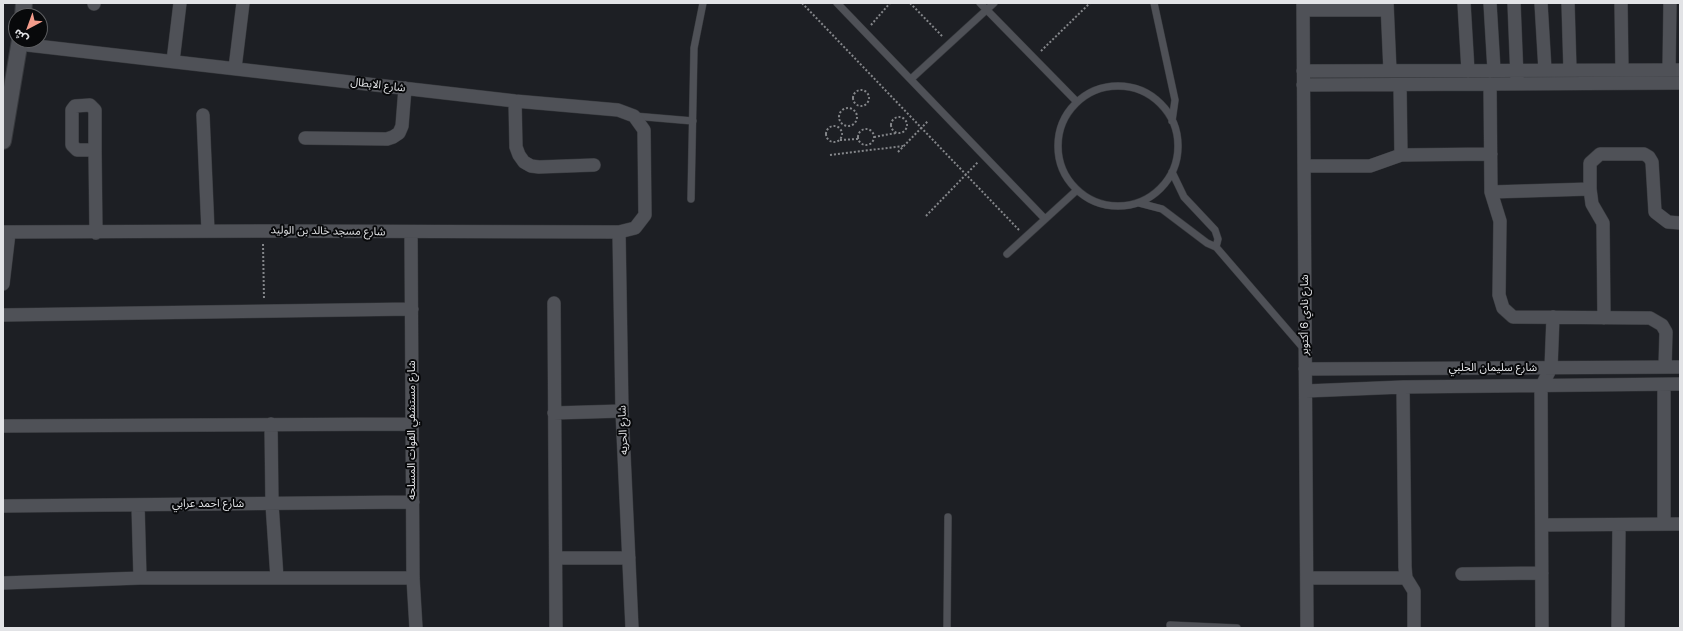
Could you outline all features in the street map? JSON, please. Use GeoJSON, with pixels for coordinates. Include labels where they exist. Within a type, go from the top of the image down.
{"type":"FeatureCollection","features":[{"type":"Feature","properties":{"kind":"street"},"geometry":{"type":"LineString","coordinates":[[173,61],[180,3]]}},
{"type":"Feature","properties":{"kind":"street"},"geometry":{"type":"LineString","coordinates":[[235,68],[243,3]]}},
{"type":"Feature","properties":{"kind":"street"},"geometry":{"type":"LineString","coordinates":[[1464,3],[1468,70]]}},
{"type":"Feature","properties":{"kind":"street"},"geometry":{"type":"LineString","coordinates":[[1490,3],[1494,70]]}},
{"type":"Feature","properties":{"kind":"street"},"geometry":{"type":"LineString","coordinates":[[1514,3],[1518,84]]}},
{"type":"Feature","properties":{"kind":"street"},"geometry":{"type":"LineString","coordinates":[[1541,3],[1545,70]]}},
{"type":"Feature","properties":{"kind":"street"},"geometry":{"type":"LineString","coordinates":[[1568,3],[1570,70]]}},
{"type":"Feature","properties":{"kind":"street"},"geometry":{"type":"LineString","coordinates":[[1621,3],[1622,70]]}},
{"type":"Feature","properties":{"kind":"street"},"geometry":{"type":"LineString","coordinates":[[1303,72],[1674,70],[1670,3]]}},
{"type":"Feature","properties":{"kind":"street"},"geometry":{"type":"LineString","coordinates":[[1303,6],[1387,6],[1390,71]]}},
{"type":"Feature","properties":{"kind":"street","name":"شارع نادي 6 أكتوبر"},"geometry":{"type":"LineString","coordinates":[[1303,6],[1307,628]]}},
{"type":"Feature","properties":{"kind":"street","name":"شارع الابطال"},"geometry":{"type":"LineString","coordinates":[[48,46],[516,101],[618,110],[634,116]]}},
{"type":"Feature","properties":{"kind":"street"},"geometry":{"type":"LineString","coordinates":[[3,141],[18,48]]}},
{"type":"Feature","properties":{"kind":"street"},"geometry":{"type":"LineString","coordinates":[[1303,85],[1680,83]]}},
{"type":"Feature","properties":{"kind":"street"},"geometry":{"type":"LineString","coordinates":[[1490,84],[1491,192],[1500,221],[1499,295],[1503,308],[1513,317],[1650,318],[1657,320],[1666,332],[1665,367]]}},
{"type":"Feature","properties":{"kind":"street"},"geometry":{"type":"LineString","coordinates":[[1400,85],[1401,155]]}},
{"type":"Feature","properties":{"kind":"street"},"geometry":{"type":"LineString","coordinates":[[305,138],[387,139],[393,137],[399,133],[402,126],[405,88]]}},
{"type":"Feature","properties":{"kind":"street"},"geometry":{"type":"LineString","coordinates":[[516,101],[516,148],[524,162],[531,166],[539,167],[594,165]]}},
{"type":"Feature","properties":{"kind":"street"},"geometry":{"type":"LineString","coordinates":[[203,115],[208,231]]}},
{"type":"Feature","properties":{"kind":"street","name":"شارع مسجد خالد بن الوليد"},"geometry":{"type":"LineString","coordinates":[[6,232],[620,232],[635,228],[645,215],[644,130],[634,116]]}},
{"type":"Feature","properties":{"kind":"street"},"geometry":{"type":"LineString","coordinates":[[95,150],[96,233]]}},
{"type":"Feature","properties":{"kind":"street"},"geometry":{"type":"LineString","coordinates":[[1304,166],[1370,166],[1401,155],[1490,154]]}},
{"type":"Feature","properties":{"kind":"street"},"geometry":{"type":"LineString","coordinates":[[1604,318],[1603,223],[1592,204],[1590,189],[1590,163],[1600,154],[1644,154],[1649,157],[1652,162],[1655,212],[1668,222],[1680,222]]}},
{"type":"Feature","properties":{"kind":"street"},"geometry":{"type":"LineString","coordinates":[[1491,192],[1590,189]]}},
{"type":"Feature","properties":{"kind":"street"},"geometry":{"type":"LineString","coordinates":[[3,284],[6,232]]}},
{"type":"Feature","properties":{"kind":"street","name":"شارع مستشفي القوات المسلحه"},"geometry":{"type":"LineString","coordinates":[[411,232],[413,578],[416,628]]}},
{"type":"Feature","properties":{"kind":"street","name":"شارع الحريه"},"geometry":{"type":"LineString","coordinates":[[620,232],[622,411],[632,628]]}},
{"type":"Feature","properties":{"kind":"street"},"geometry":{"type":"LineString","coordinates":[[554,303],[556,628]]}},
{"type":"Feature","properties":{"kind":"street"},"geometry":{"type":"LineString","coordinates":[[3,315],[412,309]]}},
{"type":"Feature","properties":{"kind":"street"},"geometry":{"type":"LineString","coordinates":[[1542,628],[1541,387],[1552,368],[1553,317]]}},
{"type":"Feature","properties":{"kind":"street","name":"شارع سليمان الحلبي"},"geometry":{"type":"LineString","coordinates":[[1305,369],[1680,367]]}},
{"type":"Feature","properties":{"kind":"street","name":"شارع سليمان الحلبي"},"geometry":{"type":"LineString","coordinates":[[1306,391],[1403,387],[1541,387],[1680,384]]}},
{"type":"Feature","properties":{"kind":"street"},"geometry":{"type":"LineString","coordinates":[[1664,385],[1664,524]]}},
{"type":"Feature","properties":{"kind":"street"},"geometry":{"type":"LineString","coordinates":[[1403,387],[1406,578],[1414,591],[1414,628]]}},
{"type":"Feature","properties":{"kind":"street"},"geometry":{"type":"LineString","coordinates":[[554,413],[622,411]]}},
{"type":"Feature","properties":{"kind":"street"},"geometry":{"type":"LineString","coordinates":[[271,424],[272,504],[277,578]]}},
{"type":"Feature","properties":{"kind":"street"},"geometry":{"type":"LineString","coordinates":[[3,426],[412,424]]}},
{"type":"Feature","properties":{"kind":"street","name":"شارع احمد عرابي"},"geometry":{"type":"LineString","coordinates":[[3,506],[413,502]]}},
{"type":"Feature","properties":{"kind":"street"},"geometry":{"type":"LineString","coordinates":[[138,505],[140,578]]}},
{"type":"Feature","properties":{"kind":"street"},"geometry":{"type":"LineString","coordinates":[[1542,525],[1680,524]]}},
{"type":"Feature","properties":{"kind":"street"},"geometry":{"type":"LineString","coordinates":[[1618,628],[1619,525]]}},
{"type":"Feature","properties":{"kind":"street"},"geometry":{"type":"LineString","coordinates":[[556,558],[629,558]]}},
{"type":"Feature","properties":{"kind":"street"},"geometry":{"type":"LineString","coordinates":[[1462,574],[1542,573]]}},
{"type":"Feature","properties":{"kind":"street"},"geometry":{"type":"LineString","coordinates":[[3,583],[140,578],[413,578]]}},
{"type":"Feature","properties":{"kind":"street"},"geometry":{"type":"LineString","coordinates":[[1307,578],[1406,578]]}},
{"type":"Feature","properties":{"kind":"lane"},"geometry":{"type":"LineString","coordinates":[[691,199],[694,48],[703,3]]}},
{"type":"Feature","properties":{"kind":"lane"},"geometry":{"type":"LineString","coordinates":[[837,3],[1045,219]]}},
{"type":"Feature","properties":{"kind":"lane"},"geometry":{"type":"LineString","coordinates":[[980,3],[1077,102]]}},
{"type":"Feature","properties":{"kind":"lane"},"geometry":{"type":"LineString","coordinates":[[911,80],[994,3]]}},
{"type":"Feature","properties":{"kind":"lane"},"geometry":{"type":"LineString","coordinates":[[1154,3],[1175,100],[1172,121]]}},
{"type":"Feature","properties":{"kind":"lane"},"geometry":{"type":"LineString","coordinates":[[1107,87],[1129,88],[1140,91],[1154,99],[1166,111],[1172,121],[1177,141],[1176,162],[1172,172],[1159,191],[1139,203],[1128,206],[1106,205],[1086,197],[1077,190],[1064,173],[1058,152],[1060,130],[1067,115],[1077,102],[1086,96],[1107,87]]}},
{"type":"Feature","properties":{"kind":"lane"},"geometry":{"type":"LineString","coordinates":[[634,116],[693,121]]}},
{"type":"Feature","properties":{"kind":"lane"},"geometry":{"type":"LineString","coordinates":[[1172,172],[1184,197],[1215,230],[1218,239],[1216,247]]}},
{"type":"Feature","properties":{"kind":"lane"},"geometry":{"type":"LineString","coordinates":[[1007,254],[1077,190]]}},
{"type":"Feature","properties":{"kind":"lane"},"geometry":{"type":"LineString","coordinates":[[1139,203],[1162,209],[1207,243],[1216,247],[1305,350]]}},
{"type":"Feature","properties":{"kind":"lane"},"geometry":{"type":"LineString","coordinates":[[947,628],[948,517]]}},
{"type":"Feature","properties":{"kind":"lane"},"geometry":{"type":"LineString","coordinates":[[1170,625],[1237,628]]}},
{"type":"Feature","properties":{"kind":"path"},"geometry":{"type":"LineString","coordinates":[[802,3],[1026,237]]}},
{"type":"Feature","properties":{"kind":"path"},"geometry":{"type":"LineString","coordinates":[[865,32],[890,3]]}},
{"type":"Feature","properties":{"kind":"path"},"geometry":{"type":"LineString","coordinates":[[910,3],[949,44]]}},
{"type":"Feature","properties":{"kind":"path"},"geometry":{"type":"LineString","coordinates":[[1034,58],[1090,3]]}},
{"type":"Feature","properties":{"kind":"path"},"geometry":{"type":"LineString","coordinates":[[854,110],[858,106],[862,106],[868,102],[868,95],[862,90],[855,93],[853,96],[855,104],[858,106]]}},
{"type":"Feature","properties":{"kind":"path"},"geometry":{"type":"LineString","coordinates":[[842,123],[839,116],[840,112],[846,108],[854,110]]}},
{"type":"Feature","properties":{"kind":"path"},"geometry":{"type":"LineString","coordinates":[[842,123],[850,125],[853,124],[856,117],[854,110]]}},
{"type":"Feature","properties":{"kind":"path"},"geometry":{"type":"LineString","coordinates":[[866,145],[870,144],[874,137],[900,133],[906,129],[907,125],[904,118],[896,117],[893,119],[891,127],[896,133]]}},
{"type":"Feature","properties":{"kind":"path"},"geometry":{"type":"LineString","coordinates":[[898,152],[928,121]]}},
{"type":"Feature","properties":{"kind":"path"},"geometry":{"type":"LineString","coordinates":[[839,127],[842,123]]}},
{"type":"Feature","properties":{"kind":"path"},"geometry":{"type":"LineString","coordinates":[[839,127],[831,126],[826,132],[828,139],[835,142],[838,140],[858,139]]}},
{"type":"Feature","properties":{"kind":"path"},"geometry":{"type":"LineString","coordinates":[[838,140],[842,134],[839,127]]}},
{"type":"Feature","properties":{"kind":"path"},"geometry":{"type":"LineString","coordinates":[[858,139],[860,131],[867,129],[871,130],[874,137]]}},
{"type":"Feature","properties":{"kind":"path"},"geometry":{"type":"LineString","coordinates":[[858,139],[859,142],[866,145]]}},
{"type":"Feature","properties":{"kind":"path"},"geometry":{"type":"LineString","coordinates":[[866,145],[867,151]]}},
{"type":"Feature","properties":{"kind":"path"},"geometry":{"type":"LineString","coordinates":[[830,155],[904,146]]}},
{"type":"Feature","properties":{"kind":"path"},"geometry":{"type":"LineString","coordinates":[[926,216],[984,156]]}},
{"type":"Feature","properties":{"kind":"path"},"geometry":{"type":"LineString","coordinates":[[263,231],[265,311]]}}]}
